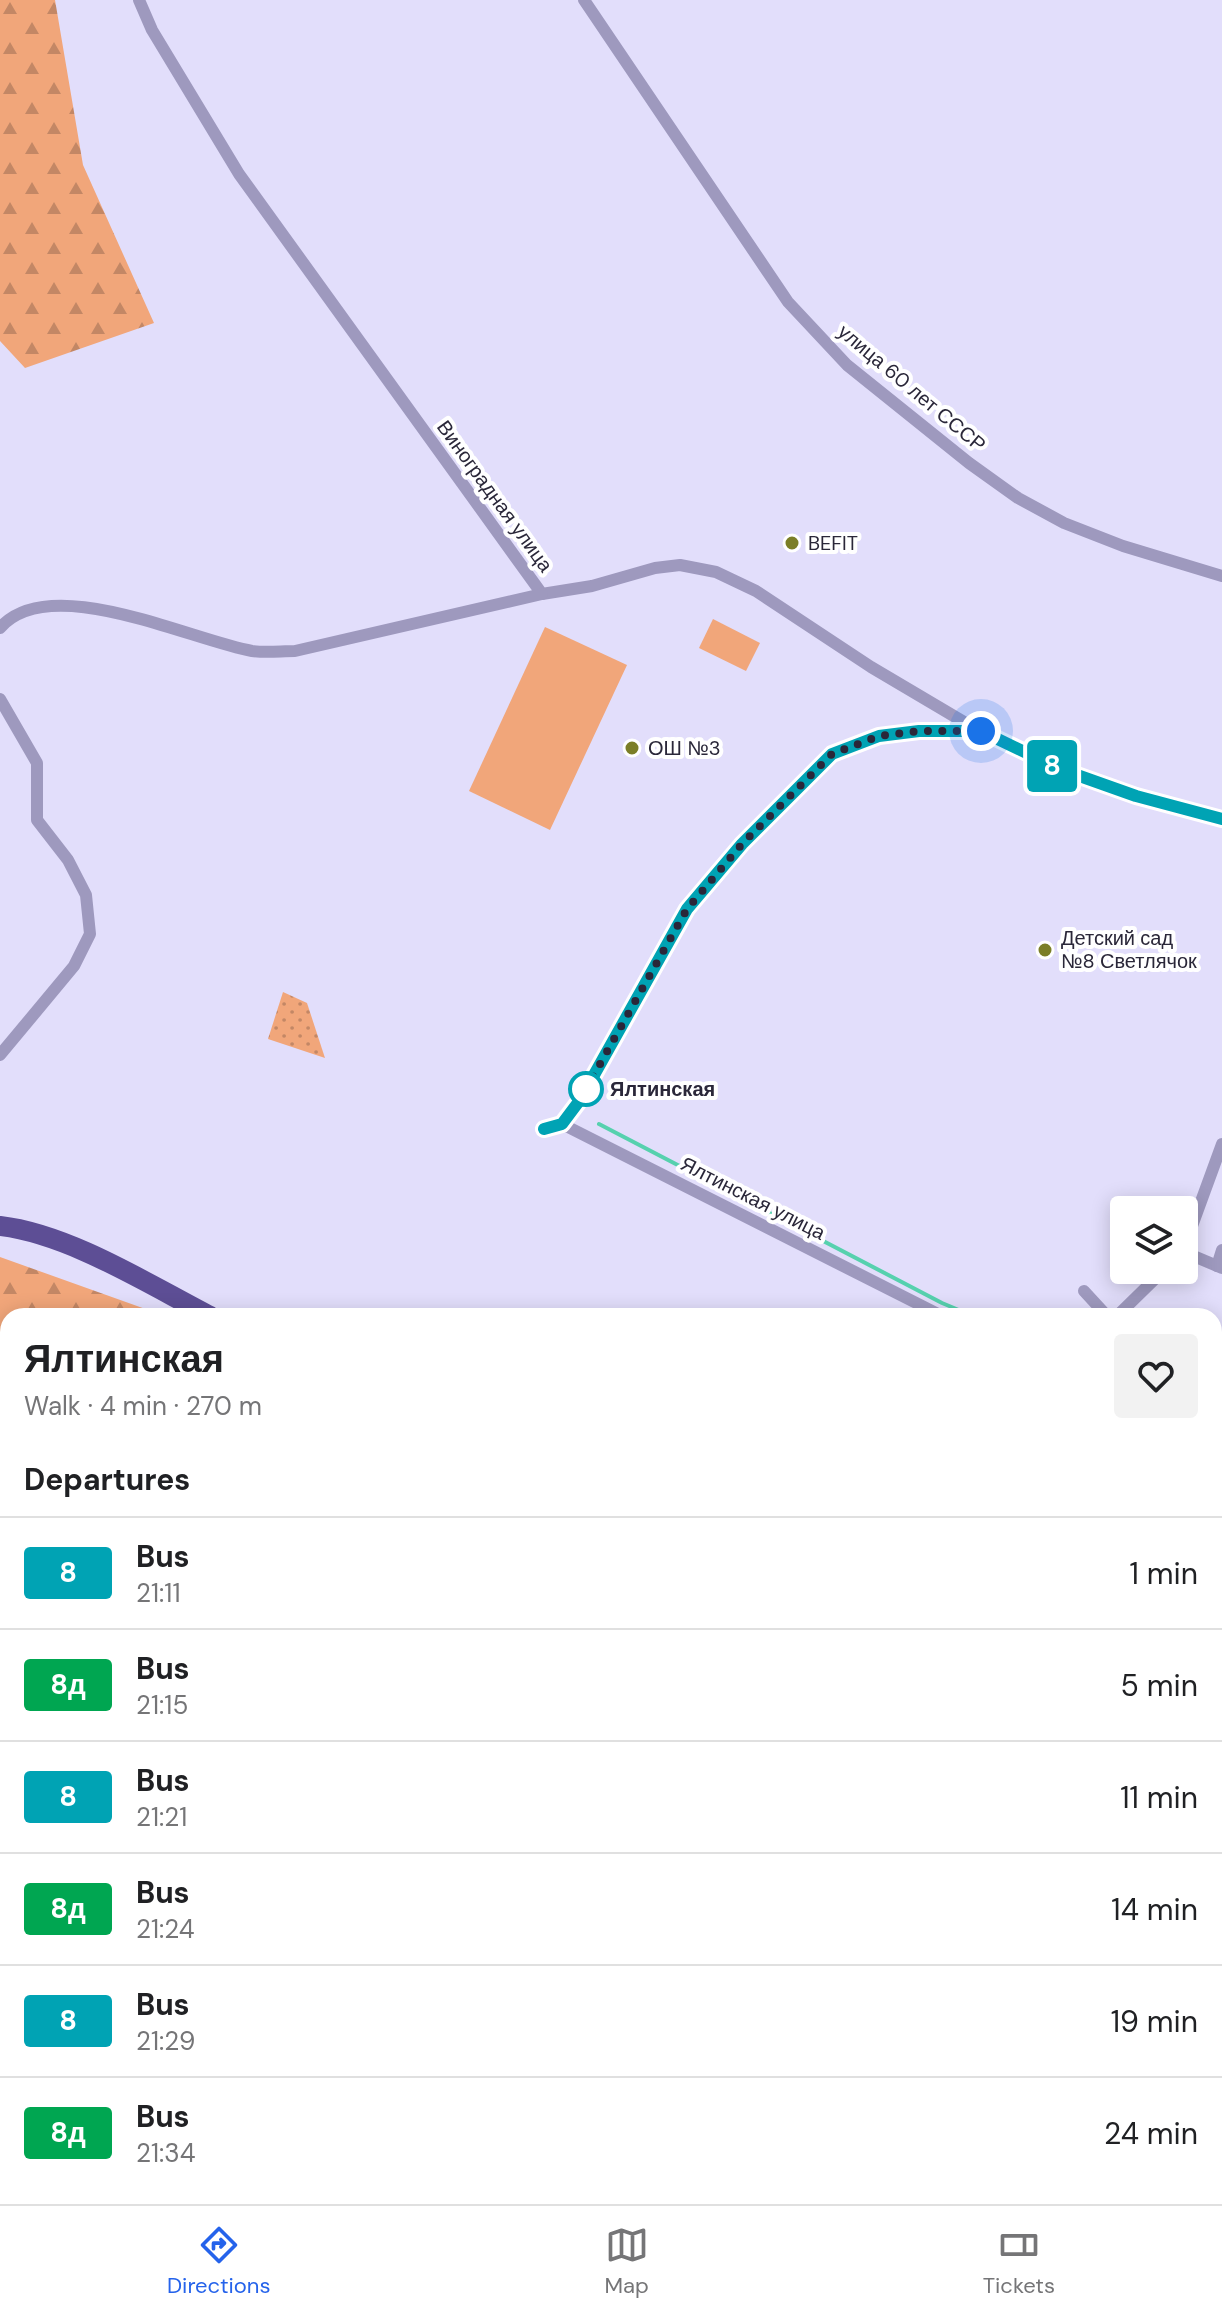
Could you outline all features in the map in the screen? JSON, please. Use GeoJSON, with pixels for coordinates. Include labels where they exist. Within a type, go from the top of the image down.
{"type":"FeatureCollection","features":[{"type":"Feature","properties":{"kind":"highway"},"geometry":{"type":"LineString","coordinates":[[0,1226],[41,1235],[83,1250],[195,1308]]}},
{"type":"Feature","properties":{"kind":"street","name":"Виноградная улица"},"geometry":{"type":"LineString","coordinates":[[139,0],[152,30],[239,174],[542,594],[592,586],[655,568],[680,565],[716,572],[756,591],[871,667],[981,731],[1060,769],[1136,796],[1222,819]]}},
{"type":"Feature","properties":{"kind":"street","name":"улица 60 лет СССР"},"geometry":{"type":"LineString","coordinates":[[584,0],[788,302],[847,365],[969,463],[1018,498],[1064,523],[1123,546],[1222,576]]}},
{"type":"Feature","properties":{"kind":"street"},"geometry":{"type":"LineString","coordinates":[[0,628],[10,616],[39,607],[91,607],[254,651],[295,651],[542,594]]}},
{"type":"Feature","properties":{"kind":"street"},"geometry":{"type":"LineString","coordinates":[[0,699],[37,763],[37,820],[68,860],[86,895],[90,934],[74,966],[0,1055]]}},
{"type":"Feature","properties":{"kind":"street"},"geometry":{"type":"LineString","coordinates":[[544,1129],[562,1124],[580,1100],[687,909],[742,844],[832,754],[879,736],[919,731],[981,731]]}},
{"type":"Feature","properties":{"kind":"street","name":"Ялтинская улица"},"geometry":{"type":"LineString","coordinates":[[562,1124],[926,1308]]}},
{"type":"Feature","properties":{"kind":"street"},"geometry":{"type":"LineString","coordinates":[[1198,1211],[1222,1144]]}},
{"type":"Feature","properties":{"kind":"street"},"geometry":{"type":"LineString","coordinates":[[1198,1257],[1219,1267],[1222,1250]]}},
{"type":"Feature","properties":{"kind":"street"},"geometry":{"type":"LineString","coordinates":[[1125,1308],[1150,1284]]}},
{"type":"Feature","properties":{"kind":"street"},"geometry":{"type":"LineString","coordinates":[[1084,1291],[1100,1308]]}},
{"type":"Feature","properties":{"kind":"green space"},"geometry":{"type":"Polygon","coordinates":[[[0,0],[55,0],[83,165],[154,323],[25,368],[0,341],[0,0]]]}},
{"type":"Feature","properties":{"kind":"green space"},"geometry":{"type":"Polygon","coordinates":[[[713,619],[760,643],[746,671],[699,648],[713,619]]]}},
{"type":"Feature","properties":{"kind":"green space"},"geometry":{"type":"Polygon","coordinates":[[[545,627],[627,665],[550,830],[469,791],[545,627]]]}},
{"type":"Feature","properties":{"kind":"green space"},"geometry":{"type":"Polygon","coordinates":[[[283,992],[307,1003],[325,1058],[268,1039],[283,992]]]}},
{"type":"Feature","properties":{"kind":"green space"},"geometry":{"type":"Polygon","coordinates":[[[0,1257],[143,1308],[0,1308],[0,1257]]]}},
{"type":"Feature","properties":{"kind":"waterway"},"geometry":{"type":"LineString","coordinates":[[599,1124],[954,1308]]}},
{"type":"Feature","properties":{"kind":"bus line","name":"8"},"geometry":{"type":"LineString","coordinates":[[544,1129],[562,1124],[580,1100],[687,909],[742,844],[832,754],[879,736],[919,731],[981,731],[1060,769],[1136,796],[1222,819]]}},
{"type":"Feature","properties":{"kind":"place","name":"BEFIT"},"geometry":{"type":"Point","coordinates":[792,543]}},
{"type":"Feature","properties":{"kind":"place","name":"ОШ №3"},"geometry":{"type":"Point","coordinates":[632,748]}},
{"type":"Feature","properties":{"kind":"place","name":"Детский сад №8 Светлячок"},"geometry":{"type":"Point","coordinates":[1045,950]}},
{"type":"Feature","properties":{"kind":"place","name":"Ялтинская"},"geometry":{"type":"Point","coordinates":[586,1089]}},
{"type":"Feature","properties":{"kind":"route"},"geometry":{"type":"LineString","coordinates":[[586,1089],[687,909],[742,844],[832,754],[879,736],[919,731],[981,731]]}}]}
